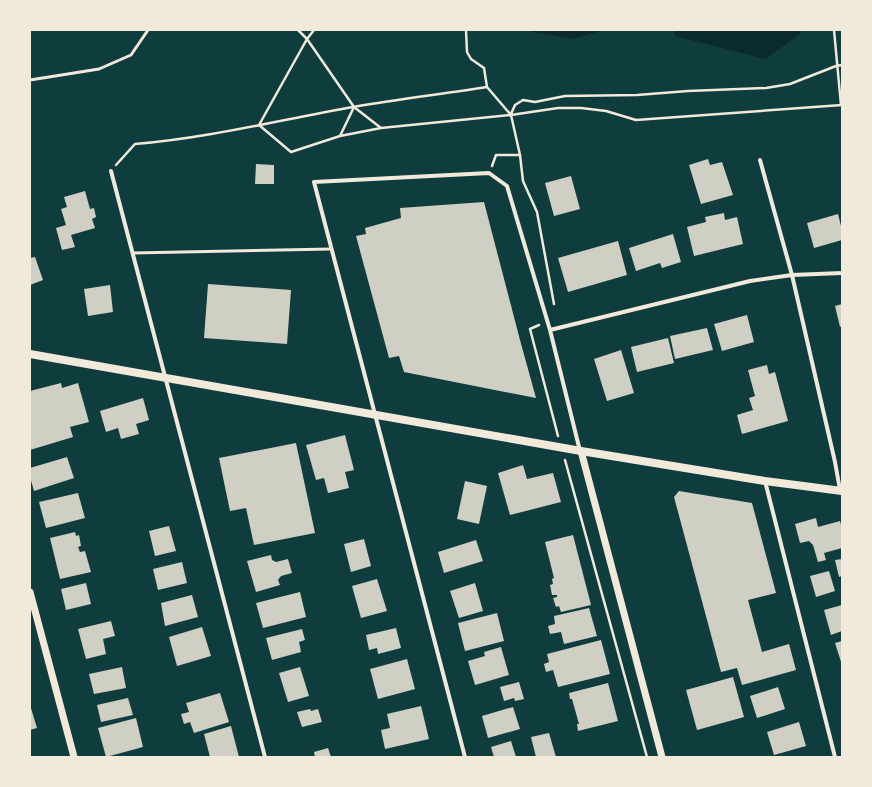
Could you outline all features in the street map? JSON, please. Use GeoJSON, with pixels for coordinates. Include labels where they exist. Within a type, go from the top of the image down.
{"type":"FeatureCollection","features":[{"type":"Feature","properties":{"kind":"main road"},"geometry":{"type":"LineString","coordinates":[[30,354],[581,451],[765,481],[841,490]]}},
{"type":"Feature","properties":{"kind":"street"},"geometry":{"type":"LineString","coordinates":[[760,160],[792,275],[841,490]]}},
{"type":"Feature","properties":{"kind":"street"},"geometry":{"type":"LineString","coordinates":[[111,171],[265,757]]}},
{"type":"Feature","properties":{"kind":"street"},"geometry":{"type":"LineString","coordinates":[[465,757],[314,182],[489,173],[507,186],[550,330],[662,757]]}},
{"type":"Feature","properties":{"kind":"street"},"geometry":{"type":"LineString","coordinates":[[550,330],[750,281],[792,275],[842,273]]}},
{"type":"Feature","properties":{"kind":"street"},"geometry":{"type":"LineString","coordinates":[[765,481],[835,757]]}},
{"type":"Feature","properties":{"kind":"street"},"geometry":{"type":"LineString","coordinates":[[30,592],[74,757]]}},
{"type":"Feature","properties":{"kind":"lane"},"geometry":{"type":"LineString","coordinates":[[30,80],[99,69],[131,55],[148,30]]}},
{"type":"Feature","properties":{"kind":"lane"},"geometry":{"type":"LineString","coordinates":[[133,253],[331,249]]}},
{"type":"Feature","properties":{"kind":"path"},"geometry":{"type":"LineString","coordinates":[[298,30],[307,39],[354,107],[381,128]]}},
{"type":"Feature","properties":{"kind":"path"},"geometry":{"type":"LineString","coordinates":[[259,125],[307,39],[314,30]]}},
{"type":"Feature","properties":{"kind":"path"},"geometry":{"type":"LineString","coordinates":[[466,30],[467,52],[470,59],[484,68],[488,87],[511,115],[520,156],[523,181],[537,212],[555,308]]}},
{"type":"Feature","properties":{"kind":"path"},"geometry":{"type":"LineString","coordinates":[[259,125],[291,152],[340,136],[381,128],[511,115],[558,108],[581,108],[606,111],[636,120],[841,105],[836,66],[834,30]]}},
{"type":"Feature","properties":{"kind":"path"},"geometry":{"type":"LineString","coordinates":[[511,115],[515,106],[523,100],[535,102],[565,96],[637,95],[688,91],[766,88],[790,84],[842,65]]}},
{"type":"Feature","properties":{"kind":"path"},"geometry":{"type":"LineString","coordinates":[[111,171],[135,144],[160,142],[354,107],[488,87]]}},
{"type":"Feature","properties":{"kind":"path"},"geometry":{"type":"LineString","coordinates":[[340,136],[354,107]]}},
{"type":"Feature","properties":{"kind":"path"},"geometry":{"type":"LineString","coordinates":[[489,173],[496,154],[520,156]]}},
{"type":"Feature","properties":{"kind":"path"},"geometry":{"type":"LineString","coordinates":[[530,329],[553,420]]}},
{"type":"Feature","properties":{"kind":"path"},"geometry":{"type":"LineString","coordinates":[[567,468],[647,757]]}},
{"type":"Feature","properties":{"kind":"water"},"geometry":{"type":"Polygon","coordinates":[[[530,30],[605,30],[572,39],[532,32],[530,30]]]}},
{"type":"Feature","properties":{"kind":"water"},"geometry":{"type":"Polygon","coordinates":[[[675,30],[802,30],[801,33],[766,59],[675,36],[675,30]]]}},
{"type":"Feature","properties":{"kind":"building"},"geometry":{"type":"Polygon","coordinates":[[[708,159],[710,165],[722,162],[733,195],[701,204],[689,165],[708,159]]]}},
{"type":"Feature","properties":{"kind":"building"},"geometry":{"type":"Polygon","coordinates":[[[256,164],[274,165],[274,184],[255,184],[256,164]]]}},
{"type":"Feature","properties":{"kind":"building"},"geometry":{"type":"Polygon","coordinates":[[[571,176],[580,209],[554,216],[545,183],[571,176]]]}},
{"type":"Feature","properties":{"kind":"building"},"geometry":{"type":"Polygon","coordinates":[[[85,191],[90,209],[94,208],[96,217],[92,219],[95,228],[71,235],[75,247],[62,250],[56,228],[66,225],[61,209],[67,207],[64,197],[85,191]]]}},
{"type":"Feature","properties":{"kind":"building"},"geometry":{"type":"Polygon","coordinates":[[[484,202],[536,398],[404,372],[399,356],[389,358],[356,236],[366,234],[365,228],[401,218],[400,208],[484,202]]]}},
{"type":"Feature","properties":{"kind":"building"},"geometry":{"type":"Polygon","coordinates":[[[724,213],[725,220],[737,217],[743,244],[694,256],[687,227],[706,222],[705,217],[724,213]]]}},
{"type":"Feature","properties":{"kind":"building"},"geometry":{"type":"Polygon","coordinates":[[[838,214],[842,230],[842,240],[814,248],[807,223],[838,214]]]}},
{"type":"Feature","properties":{"kind":"building"},"geometry":{"type":"Polygon","coordinates":[[[673,234],[681,262],[662,268],[660,263],[636,271],[629,248],[673,234]]]}},
{"type":"Feature","properties":{"kind":"building"},"geometry":{"type":"Polygon","coordinates":[[[618,241],[627,275],[568,292],[558,258],[618,241]]]}},
{"type":"Feature","properties":{"kind":"building"},"geometry":{"type":"Polygon","coordinates":[[[35,257],[43,280],[30,285],[30,258],[35,257]]]}},
{"type":"Feature","properties":{"kind":"building"},"geometry":{"type":"Polygon","coordinates":[[[208,284],[291,290],[287,344],[204,338],[208,284]]]}},
{"type":"Feature","properties":{"kind":"building"},"geometry":{"type":"Polygon","coordinates":[[[110,285],[113,312],[88,316],[84,289],[110,285]]]}},
{"type":"Feature","properties":{"kind":"building"},"geometry":{"type":"Polygon","coordinates":[[[842,304],[842,326],[840,327],[835,306],[842,304]]]}},
{"type":"Feature","properties":{"kind":"building"},"geometry":{"type":"Polygon","coordinates":[[[747,315],[754,342],[722,351],[714,324],[747,315]]]}},
{"type":"Feature","properties":{"kind":"building"},"geometry":{"type":"Polygon","coordinates":[[[707,328],[713,350],[675,359],[670,336],[707,328]]]}},
{"type":"Feature","properties":{"kind":"building"},"geometry":{"type":"Polygon","coordinates":[[[668,338],[674,363],[637,372],[631,347],[668,338]]]}},
{"type":"Feature","properties":{"kind":"building"},"geometry":{"type":"Polygon","coordinates":[[[621,350],[634,393],[607,401],[594,359],[621,350]]]}},
{"type":"Feature","properties":{"kind":"building"},"geometry":{"type":"Polygon","coordinates":[[[767,365],[769,374],[775,372],[788,421],[742,434],[737,415],[753,410],[749,398],[755,396],[748,370],[767,365]]]}},
{"type":"Feature","properties":{"kind":"building"},"geometry":{"type":"Polygon","coordinates":[[[61,383],[62,388],[78,383],[89,422],[70,427],[73,437],[30,450],[30,391],[61,383]]]}},
{"type":"Feature","properties":{"kind":"building"},"geometry":{"type":"Polygon","coordinates":[[[143,398],[149,420],[136,424],[139,434],[121,439],[118,428],[106,432],[100,411],[143,398]]]}},
{"type":"Feature","properties":{"kind":"building"},"geometry":{"type":"Polygon","coordinates":[[[345,435],[354,470],[345,472],[349,488],[328,493],[324,478],[316,480],[306,445],[345,435]]]}},
{"type":"Feature","properties":{"kind":"building"},"geometry":{"type":"Polygon","coordinates":[[[296,443],[315,533],[254,545],[246,508],[230,511],[219,458],[296,443]]]}},
{"type":"Feature","properties":{"kind":"building"},"geometry":{"type":"Polygon","coordinates":[[[67,457],[74,478],[34,491],[30,477],[30,468],[67,457]]]}},
{"type":"Feature","properties":{"kind":"building"},"geometry":{"type":"Polygon","coordinates":[[[523,465],[527,479],[553,473],[561,502],[510,515],[498,473],[523,465]]]}},
{"type":"Feature","properties":{"kind":"building"},"geometry":{"type":"Polygon","coordinates":[[[465,481],[487,486],[479,524],[457,519],[465,481]]]}},
{"type":"Feature","properties":{"kind":"building"},"geometry":{"type":"Polygon","coordinates":[[[679,491],[752,503],[776,593],[748,600],[762,652],[789,644],[796,670],[742,685],[737,668],[721,672],[674,497],[679,491]]]}},
{"type":"Feature","properties":{"kind":"building"},"geometry":{"type":"Polygon","coordinates":[[[78,493],[85,518],[46,528],[39,502],[78,493]]]}},
{"type":"Feature","properties":{"kind":"building"},"geometry":{"type":"Polygon","coordinates":[[[816,518],[818,527],[840,521],[842,529],[842,548],[824,553],[826,560],[818,562],[813,545],[809,541],[800,543],[795,524],[816,518]]]}},
{"type":"Feature","properties":{"kind":"building"},"geometry":{"type":"Polygon","coordinates":[[[169,526],[176,551],[155,556],[149,531],[169,526]]]}},
{"type":"Feature","properties":{"kind":"building"},"geometry":{"type":"Polygon","coordinates":[[[75,532],[76,536],[79,535],[81,546],[78,547],[80,552],[85,551],[91,572],[60,579],[50,538],[75,532]]]}},
{"type":"Feature","properties":{"kind":"building"},"geometry":{"type":"Polygon","coordinates":[[[573,535],[591,605],[561,612],[559,606],[556,607],[553,598],[557,597],[557,595],[552,595],[550,585],[553,584],[552,579],[554,578],[545,542],[573,535]]]}},
{"type":"Feature","properties":{"kind":"building"},"geometry":{"type":"Polygon","coordinates":[[[364,539],[371,566],[351,572],[344,544],[364,539]]]}},
{"type":"Feature","properties":{"kind":"building"},"geometry":{"type":"Polygon","coordinates":[[[476,540],[483,561],[444,573],[438,552],[476,540]]]}},
{"type":"Feature","properties":{"kind":"building"},"geometry":{"type":"Polygon","coordinates":[[[271,555],[272,560],[276,562],[288,559],[292,573],[281,576],[278,580],[280,585],[256,592],[247,561],[271,555]]]}},
{"type":"Feature","properties":{"kind":"building"},"geometry":{"type":"Polygon","coordinates":[[[842,559],[842,576],[839,577],[835,560],[842,559]]]}},
{"type":"Feature","properties":{"kind":"building"},"geometry":{"type":"Polygon","coordinates":[[[182,562],[187,583],[158,590],[153,569],[182,562]]]}},
{"type":"Feature","properties":{"kind":"building"},"geometry":{"type":"Polygon","coordinates":[[[829,571],[835,591],[816,597],[810,576],[829,571]]]}},
{"type":"Feature","properties":{"kind":"building"},"geometry":{"type":"Polygon","coordinates":[[[377,579],[387,611],[361,618],[352,586],[377,579]]]}},
{"type":"Feature","properties":{"kind":"building"},"geometry":{"type":"Polygon","coordinates":[[[86,583],[91,604],[66,610],[61,589],[86,583]]]}},
{"type":"Feature","properties":{"kind":"building"},"geometry":{"type":"Polygon","coordinates":[[[475,583],[483,611],[459,618],[450,591],[475,583]]]}},
{"type":"Feature","properties":{"kind":"building"},"geometry":{"type":"Polygon","coordinates":[[[300,592],[306,617],[263,628],[256,603],[300,592]]]}},
{"type":"Feature","properties":{"kind":"building"},"geometry":{"type":"Polygon","coordinates":[[[192,595],[198,617],[165,626],[161,603],[192,595]]]}},
{"type":"Feature","properties":{"kind":"building"},"geometry":{"type":"Polygon","coordinates":[[[842,605],[842,631],[831,635],[824,610],[842,605]]]}},
{"type":"Feature","properties":{"kind":"building"},"geometry":{"type":"Polygon","coordinates":[[[589,608],[597,636],[564,644],[561,632],[550,634],[548,626],[555,624],[554,616],[589,608]]]}},
{"type":"Feature","properties":{"kind":"building"},"geometry":{"type":"Polygon","coordinates":[[[497,613],[504,641],[465,651],[458,623],[497,613]]]}},
{"type":"Feature","properties":{"kind":"building"},"geometry":{"type":"Polygon","coordinates":[[[111,621],[115,636],[103,639],[106,654],[86,659],[78,629],[111,621]]]}},
{"type":"Feature","properties":{"kind":"building"},"geometry":{"type":"Polygon","coordinates":[[[202,627],[211,656],[177,666],[169,637],[202,627]]]}},
{"type":"Feature","properties":{"kind":"building"},"geometry":{"type":"Polygon","coordinates":[[[396,628],[401,648],[378,654],[377,648],[369,650],[366,635],[396,628]]]}},
{"type":"Feature","properties":{"kind":"building"},"geometry":{"type":"Polygon","coordinates":[[[302,629],[305,640],[299,642],[301,652],[272,660],[266,638],[302,629]]]}},
{"type":"Feature","properties":{"kind":"building"},"geometry":{"type":"Polygon","coordinates":[[[601,640],[610,674],[558,687],[553,670],[546,672],[544,664],[549,662],[547,654],[601,640]]]}},
{"type":"Feature","properties":{"kind":"building"},"geometry":{"type":"Polygon","coordinates":[[[842,641],[842,665],[835,643],[842,641]]]}},
{"type":"Feature","properties":{"kind":"building"},"geometry":{"type":"Polygon","coordinates":[[[501,647],[509,675],[475,685],[468,661],[485,656],[484,652],[501,647]]]}},
{"type":"Feature","properties":{"kind":"building"},"geometry":{"type":"Polygon","coordinates":[[[407,659],[415,689],[378,699],[370,669],[407,659]]]}},
{"type":"Feature","properties":{"kind":"building"},"geometry":{"type":"Polygon","coordinates":[[[122,667],[126,688],[94,694],[89,674],[122,667]]]}},
{"type":"Feature","properties":{"kind":"building"},"geometry":{"type":"Polygon","coordinates":[[[300,667],[309,696],[288,702],[279,673],[300,667]]]}},
{"type":"Feature","properties":{"kind":"building"},"geometry":{"type":"Polygon","coordinates":[[[733,677],[744,717],[697,730],[686,690],[733,677]]]}},
{"type":"Feature","properties":{"kind":"building"},"geometry":{"type":"Polygon","coordinates":[[[519,682],[524,699],[515,701],[514,698],[504,701],[500,687],[519,682]]]}},
{"type":"Feature","properties":{"kind":"building"},"geometry":{"type":"Polygon","coordinates":[[[608,683],[618,721],[578,731],[577,724],[579,724],[569,693],[608,683]]]}},
{"type":"Feature","properties":{"kind":"building"},"geometry":{"type":"Polygon","coordinates":[[[778,687],[785,709],[757,718],[750,696],[778,687]]]}},
{"type":"Feature","properties":{"kind":"building"},"geometry":{"type":"Polygon","coordinates":[[[220,693],[229,722],[194,733],[190,722],[184,724],[181,714],[189,712],[186,703],[220,693]]]}},
{"type":"Feature","properties":{"kind":"building"},"geometry":{"type":"Polygon","coordinates":[[[128,698],[133,715],[101,722],[97,705],[128,698]]]}},
{"type":"Feature","properties":{"kind":"building"},"geometry":{"type":"Polygon","coordinates":[[[30,705],[37,728],[30,730],[30,705]]]}},
{"type":"Feature","properties":{"kind":"building"},"geometry":{"type":"Polygon","coordinates":[[[421,706],[429,739],[385,749],[381,730],[390,728],[387,714],[421,706]]]}},
{"type":"Feature","properties":{"kind":"building"},"geometry":{"type":"Polygon","coordinates":[[[513,707],[520,729],[488,738],[482,716],[513,707]]]}},
{"type":"Feature","properties":{"kind":"building"},"geometry":{"type":"Polygon","coordinates":[[[310,709],[311,711],[318,709],[322,722],[302,727],[297,712],[310,709]]]}},
{"type":"Feature","properties":{"kind":"building"},"geometry":{"type":"Polygon","coordinates":[[[136,718],[143,747],[106,757],[98,728],[136,718]]]}},
{"type":"Feature","properties":{"kind":"building"},"geometry":{"type":"Polygon","coordinates":[[[799,722],[806,746],[774,755],[767,732],[799,722]]]}},
{"type":"Feature","properties":{"kind":"building"},"geometry":{"type":"Polygon","coordinates":[[[231,726],[239,757],[210,757],[204,734],[231,726]]]}},
{"type":"Feature","properties":{"kind":"building"},"geometry":{"type":"Polygon","coordinates":[[[549,733],[556,757],[536,757],[531,737],[549,733]]]}},
{"type":"Feature","properties":{"kind":"building"},"geometry":{"type":"Polygon","coordinates":[[[511,741],[516,757],[494,757],[491,747],[511,741]]]}},
{"type":"Feature","properties":{"kind":"building"},"geometry":{"type":"Polygon","coordinates":[[[328,748],[331,757],[315,757],[314,752],[328,748]]]}}]}
